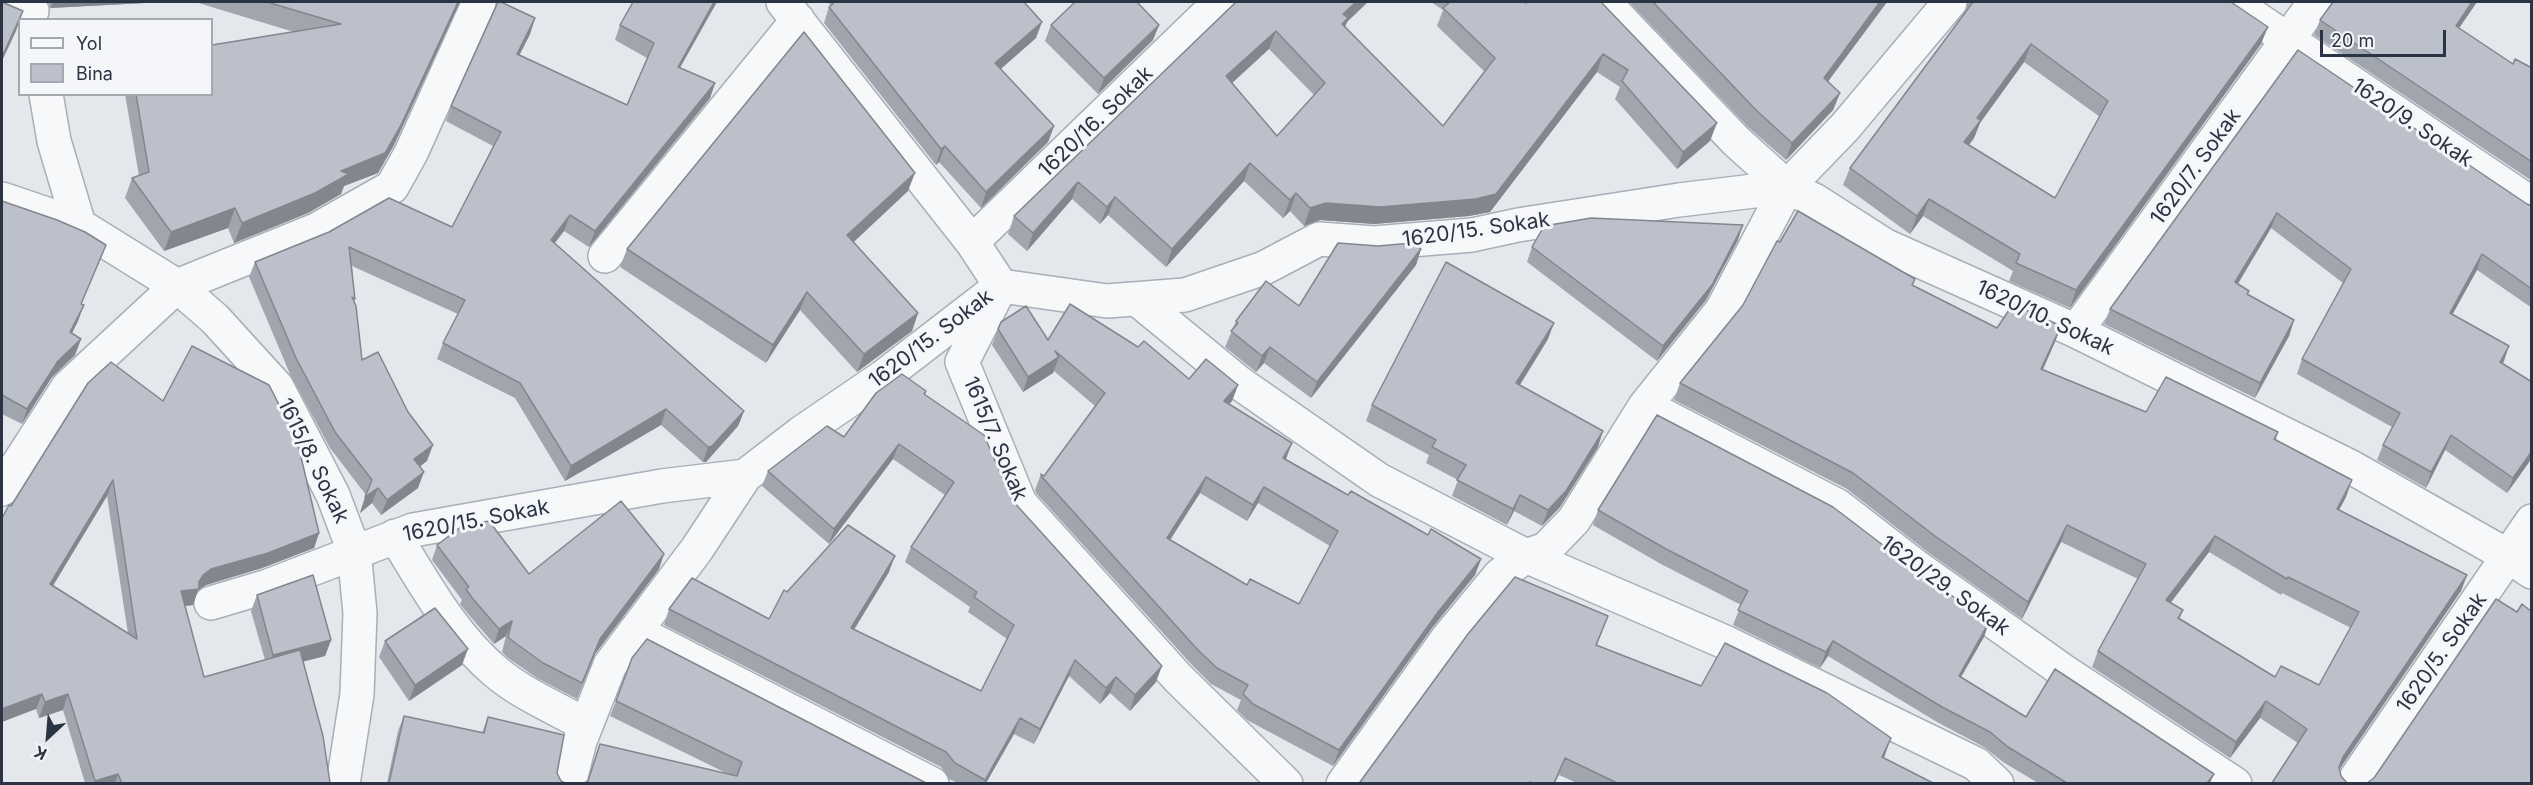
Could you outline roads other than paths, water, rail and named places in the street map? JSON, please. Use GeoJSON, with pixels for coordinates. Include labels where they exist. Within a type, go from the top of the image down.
{"type":"FeatureCollection","features":[{"type":"Feature","properties":{"kind":"street"},"geometry":{"type":"LineString","coordinates":[[2,489],[68,387],[177,286],[315,230],[392,188],[411,153],[479,2]]}},
{"type":"Feature","properties":{"kind":"street","name":"1620/16. Sokak"},"geometry":{"type":"LineString","coordinates":[[972,242],[1220,2]]}},
{"type":"Feature","properties":{"kind":"street","name":"1620/10. Sokak"},"geometry":{"type":"LineString","coordinates":[[1604,2],[1736,141],[1787,187],[1884,244],[2076,332],[2351,467],[2520,564]]}},
{"type":"Feature","properties":{"kind":"street"},"geometry":{"type":"LineString","coordinates":[[1343,783],[1447,639],[1500,575],[1526,555],[1546,549],[1574,520],[1645,406],[1722,310],[1787,187],[1845,127],[1950,2]]}},
{"type":"Feature","properties":{"kind":"street","name":"1620/9. Sokak"},"geometry":{"type":"LineString","coordinates":[[2232,2],[2532,204]]}},
{"type":"Feature","properties":{"kind":"street","name":"1620/7. Sokak"},"geometry":{"type":"LineString","coordinates":[[2076,332],[2315,2]]}},
{"type":"Feature","properties":{"kind":"street"},"geometry":{"type":"LineString","coordinates":[[605,256],[790,11],[972,242],[1001,286]]}},
{"type":"Feature","properties":{"kind":"street"},"geometry":{"type":"LineString","coordinates":[[46,96],[54,141],[79,225]]}},
{"type":"Feature","properties":{"kind":"street","name":"1620/15. Sokak"},"geometry":{"type":"LineString","coordinates":[[211,603],[268,586],[412,530],[628,492],[745,476],[801,433],[884,377],[1001,286],[1107,301],[1185,295],[1264,268],[1319,239],[1374,243],[1472,235],[1518,225],[1668,201],[1787,187]]}},
{"type":"Feature","properties":{"kind":"street","name":"1615/8. Sokak"},"geometry":{"type":"LineString","coordinates":[[2,199],[79,225],[177,286],[215,319],[277,387],[333,495],[354,551],[360,613],[357,694],[343,783]]}},
{"type":"Feature","properties":{"kind":"street","name":"1615/7. Sokak"},"geometry":{"type":"LineString","coordinates":[[1001,286],[962,362],[1020,503],[1178,678],[1286,783]]}},
{"type":"Feature","properties":{"kind":"street"},"geometry":{"type":"LineString","coordinates":[[1137,299],[1238,382],[1379,480],[1526,555],[1737,648],[1976,764],[1997,783]]}},
{"type":"Feature","properties":{"kind":"street","name":"1620/29. Sokak"},"geometry":{"type":"LineString","coordinates":[[1645,406],[1838,506],[1918,568],[2061,670],[2235,783]]}},
{"type":"Feature","properties":{"kind":"street"},"geometry":{"type":"LineString","coordinates":[[569,783],[586,725],[610,665],[697,549],[745,476]]}},
{"type":"Feature","properties":{"kind":"street","name":"1620/5. Sokak"},"geometry":{"type":"LineString","coordinates":[[2352,783],[2520,564],[2532,521]]}},
{"type":"Feature","properties":{"kind":"street"},"geometry":{"type":"LineString","coordinates":[[395,536],[442,613],[467,644],[496,672],[515,686],[586,725]]}},
{"type":"Feature","properties":{"kind":"street"},"geometry":{"type":"LineString","coordinates":[[635,631],[932,783]]}}]}
